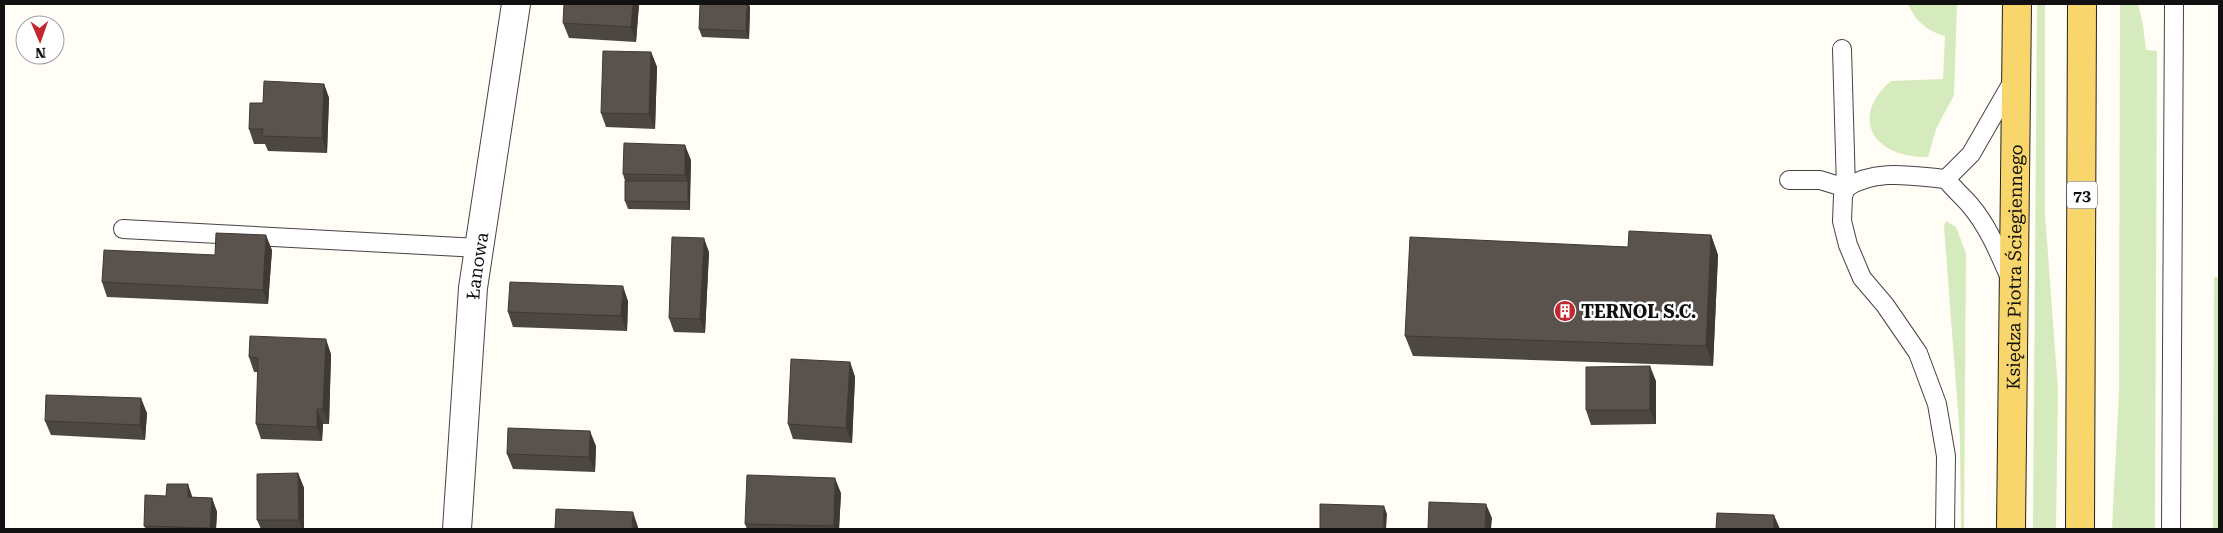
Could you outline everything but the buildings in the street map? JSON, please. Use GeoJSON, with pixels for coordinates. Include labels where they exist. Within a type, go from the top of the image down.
{"type":"FeatureCollection","features":[{"type":"Feature","properties":{"kind":"main road","name":"Księdza Piotra Ściegiennego"},"geometry":{"type":"LineString","coordinates":[[2011,529],[2017,4]]}},
{"type":"Feature","properties":{"kind":"main road","name":"73"},"geometry":{"type":"LineString","coordinates":[[2080,529],[2082,4]]}},
{"type":"Feature","properties":{"kind":"street","name":"Łanowa"},"geometry":{"type":"LineString","coordinates":[[457,529],[473,288],[516,4]]}},
{"type":"Feature","properties":{"kind":"lane"},"geometry":{"type":"LineString","coordinates":[[2171,529],[2174,4]]}},
{"type":"Feature","properties":{"kind":"lane"},"geometry":{"type":"LineString","coordinates":[[1842,50],[1846,188],[1843,196],[1842,221],[1862,278],[1885,305],[1918,353],[1937,404],[1946,456],[1945,529]]}},
{"type":"Feature","properties":{"kind":"lane"},"geometry":{"type":"LineString","coordinates":[[1846,188],[1857,180],[1874,176],[1893,175],[1946,178],[1971,154],[2016,76]]}},
{"type":"Feature","properties":{"kind":"lane"},"geometry":{"type":"LineString","coordinates":[[1946,178],[1970,206],[1992,237],[2014,287]]}},
{"type":"Feature","properties":{"kind":"lane"},"geometry":{"type":"LineString","coordinates":[[1789,180],[1820,180],[1846,188]]}},
{"type":"Feature","properties":{"kind":"lane"},"geometry":{"type":"LineString","coordinates":[[123,229],[479,248]]}},
{"type":"Feature","properties":{"kind":"green space"},"geometry":{"type":"Polygon","coordinates":[[[1908,4],[1957,4],[1954,95],[1936,129],[1928,157],[1910,156],[1894,151],[1882,144],[1873,134],[1870,122],[1871,109],[1878,95],[1891,81],[1943,79],[1945,36],[1922,24],[1908,4]]]}},
{"type":"Feature","properties":{"kind":"green space"},"geometry":{"type":"Polygon","coordinates":[[[2037,4],[2045,4],[2045,214],[2058,390],[2056,529],[2033,529],[2037,4]]]}},
{"type":"Feature","properties":{"kind":"green space"},"geometry":{"type":"Polygon","coordinates":[[[2120,4],[2138,4],[2146,50],[2157,51],[2155,529],[2112,529],[2119,392],[2120,4]]]}},
{"type":"Feature","properties":{"kind":"green space"},"geometry":{"type":"Polygon","coordinates":[[[1946,221],[1956,227],[1966,253],[1964,529],[1961,529],[1960,438],[1944,226],[1946,221]]]}},
{"type":"Feature","properties":{"kind":"green space"},"geometry":{"type":"Polygon","coordinates":[[[2214,277],[2219,277],[2219,529],[2213,529],[2214,277]]]}},
{"type":"Feature","properties":{"kind":"place","name":"TERNOL S.C."},"geometry":{"type":"Point","coordinates":[1565,311]}}]}
